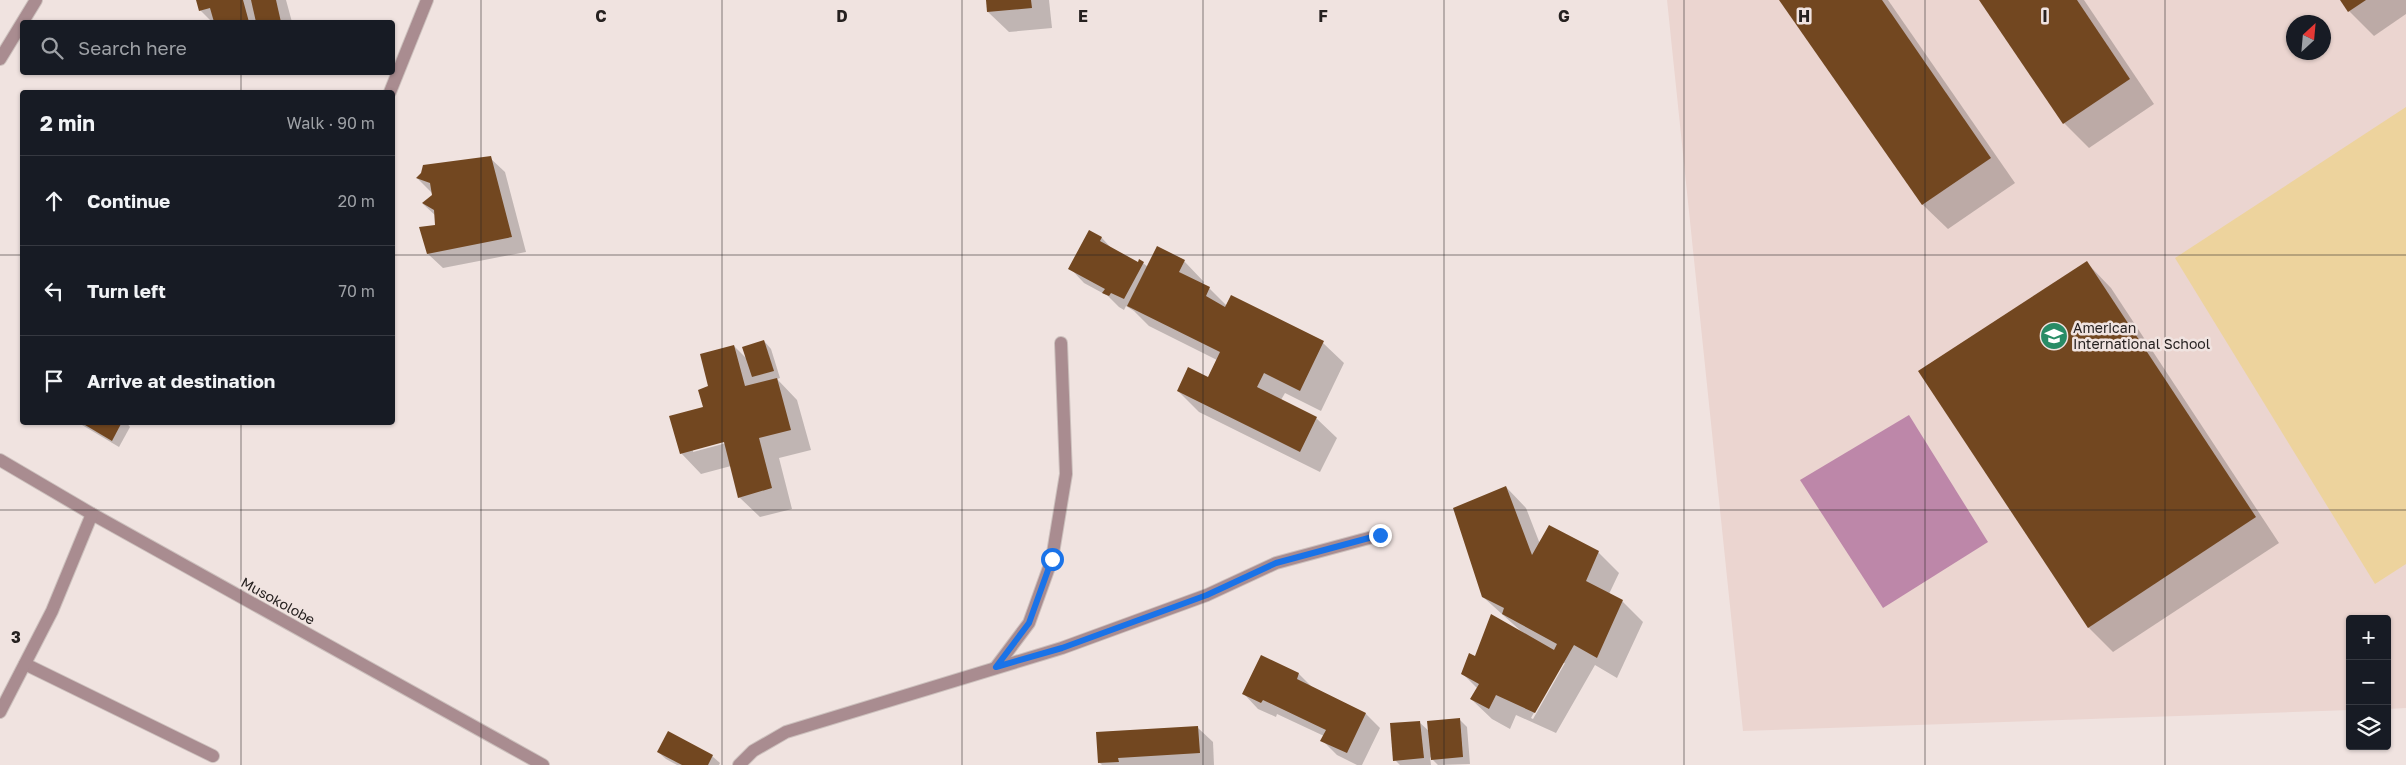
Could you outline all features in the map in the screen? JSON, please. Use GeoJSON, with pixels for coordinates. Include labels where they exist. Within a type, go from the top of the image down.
{"type":"FeatureCollection","features":[{"type":"Feature","properties":{"kind":"street"},"geometry":{"type":"LineString","coordinates":[[24,20],[36,0]]}},
{"type":"Feature","properties":{"kind":"street"},"geometry":{"type":"LineString","coordinates":[[391,90],[427,0]]}},
{"type":"Feature","properties":{"kind":"street"},"geometry":{"type":"LineString","coordinates":[[0,59],[20,26]]}},
{"type":"Feature","properties":{"kind":"street"},"geometry":{"type":"LineString","coordinates":[[996,667],[1029,623],[1052,559],[1066,474],[1061,343]]}},
{"type":"Feature","properties":{"kind":"street","name":"Musokolobe"},"geometry":{"type":"LineString","coordinates":[[0,460],[92,514],[543,765]]}},
{"type":"Feature","properties":{"kind":"street"},"geometry":{"type":"LineString","coordinates":[[0,712],[52,611],[92,514]]}},
{"type":"Feature","properties":{"kind":"street"},"geometry":{"type":"LineString","coordinates":[[739,765],[753,750],[786,732],[1062,648],[1207,595],[1276,563],[1380,535]]}},
{"type":"Feature","properties":{"kind":"street"},"geometry":{"type":"LineString","coordinates":[[25,664],[213,756]]}},
{"type":"Feature","properties":{"kind":"shaded area","name":"American International School"},"geometry":{"type":"Polygon","coordinates":[[[1667,0],[2406,0],[2406,708],[2391,709],[2391,615],[2346,615],[2346,710],[1743,731],[1667,0]]]}},
{"type":"Feature","properties":{"kind":"shaded area"},"geometry":{"type":"Polygon","coordinates":[[[2406,107],[2406,564],[2375,584],[2175,258],[2406,107]]]}},
{"type":"Feature","properties":{"kind":"shaded area"},"geometry":{"type":"Polygon","coordinates":[[[1909,415],[1988,542],[1883,608],[1800,480],[1909,415]]]}},
{"type":"Feature","properties":{"kind":"building"},"geometry":{"type":"Polygon","coordinates":[[[196,0],[243,0],[248,20],[213,20],[210,8],[199,11],[196,0]]]}},
{"type":"Feature","properties":{"kind":"building"},"geometry":{"type":"Polygon","coordinates":[[[251,0],[276,0],[281,20],[256,20],[251,0]]]}},
{"type":"Feature","properties":{"kind":"building"},"geometry":{"type":"Polygon","coordinates":[[[986,0],[1031,0],[1032,8],[987,12],[986,0]]]}},
{"type":"Feature","properties":{"kind":"building"},"geometry":{"type":"Polygon","coordinates":[[[1779,0],[1882,0],[1991,158],[1922,205],[1779,0]]]}},
{"type":"Feature","properties":{"kind":"building"},"geometry":{"type":"Polygon","coordinates":[[[1979,0],[2077,0],[2130,79],[2063,124],[1979,0]]]}},
{"type":"Feature","properties":{"kind":"building"},"geometry":{"type":"Polygon","coordinates":[[[2340,0],[2366,0],[2348,12],[2340,0]]]}},
{"type":"Feature","properties":{"kind":"building"},"geometry":{"type":"Polygon","coordinates":[[[491,156],[512,237],[427,254],[419,227],[435,225],[434,210],[422,203],[432,195],[430,183],[416,178],[421,173],[423,165],[491,156]]]}},
{"type":"Feature","properties":{"kind":"building"},"geometry":{"type":"Polygon","coordinates":[[[1089,230],[1102,237],[1100,241],[1138,262],[1139,259],[1144,262],[1124,299],[1111,293],[1109,296],[1102,293],[1105,289],[1068,269],[1089,230]]]}},
{"type":"Feature","properties":{"kind":"building"},"geometry":{"type":"Polygon","coordinates":[[[1157,246],[1185,260],[1179,272],[1210,287],[1206,296],[1225,307],[1231,295],[1324,341],[1300,391],[1264,373],[1257,387],[1317,417],[1300,452],[1177,391],[1188,367],[1208,377],[1220,352],[1127,306],[1157,246]]]}},
{"type":"Feature","properties":{"kind":"building"},"geometry":{"type":"Polygon","coordinates":[[[2087,261],[2256,517],[2088,628],[1918,371],[2087,261]]]}},
{"type":"Feature","properties":{"kind":"building"},"geometry":{"type":"Polygon","coordinates":[[[764,340],[774,371],[752,377],[742,347],[764,340]]]}},
{"type":"Feature","properties":{"kind":"building"},"geometry":{"type":"Polygon","coordinates":[[[734,345],[745,386],[777,378],[791,430],[759,438],[772,488],[738,498],[724,442],[680,454],[669,416],[703,407],[698,390],[708,386],[700,354],[734,345]]]}},
{"type":"Feature","properties":{"kind":"building"},"geometry":{"type":"Polygon","coordinates":[[[85,425],[120,425],[112,441],[85,425]]]}},
{"type":"Feature","properties":{"kind":"building"},"geometry":{"type":"Polygon","coordinates":[[[1506,486],[1532,555],[1549,525],[1599,551],[1586,581],[1623,600],[1597,658],[1574,645],[1535,713],[1496,695],[1489,709],[1470,699],[1479,684],[1461,674],[1469,653],[1475,656],[1491,614],[1554,650],[1557,644],[1502,614],[1504,608],[1482,597],[1453,508],[1506,486]]]}},
{"type":"Feature","properties":{"kind":"building"},"geometry":{"type":"Polygon","coordinates":[[[1261,655],[1299,673],[1297,679],[1366,713],[1347,753],[1320,741],[1326,730],[1263,700],[1261,703],[1242,694],[1261,655]]]}},
{"type":"Feature","properties":{"kind":"building"},"geometry":{"type":"Polygon","coordinates":[[[1460,718],[1463,757],[1431,760],[1427,721],[1460,718]]]}},
{"type":"Feature","properties":{"kind":"building"},"geometry":{"type":"Polygon","coordinates":[[[1420,721],[1424,758],[1393,761],[1390,723],[1420,721]]]}},
{"type":"Feature","properties":{"kind":"building"},"geometry":{"type":"Polygon","coordinates":[[[1198,726],[1200,753],[1118,758],[1119,762],[1098,763],[1096,732],[1198,726]]]}},
{"type":"Feature","properties":{"kind":"building"},"geometry":{"type":"Polygon","coordinates":[[[668,731],[713,755],[708,765],[682,765],[657,752],[668,731]]]}},
{"type":"Feature","properties":{"kind":"place","name":"American International School"},"geometry":{"type":"Point","coordinates":[2054,336]}},
{"type":"Feature","properties":{"kind":"route"},"geometry":{"type":"LineString","coordinates":[[1052,559],[1029,623],[996,667],[1062,648],[1207,595],[1276,563],[1380,535]]}}]}
